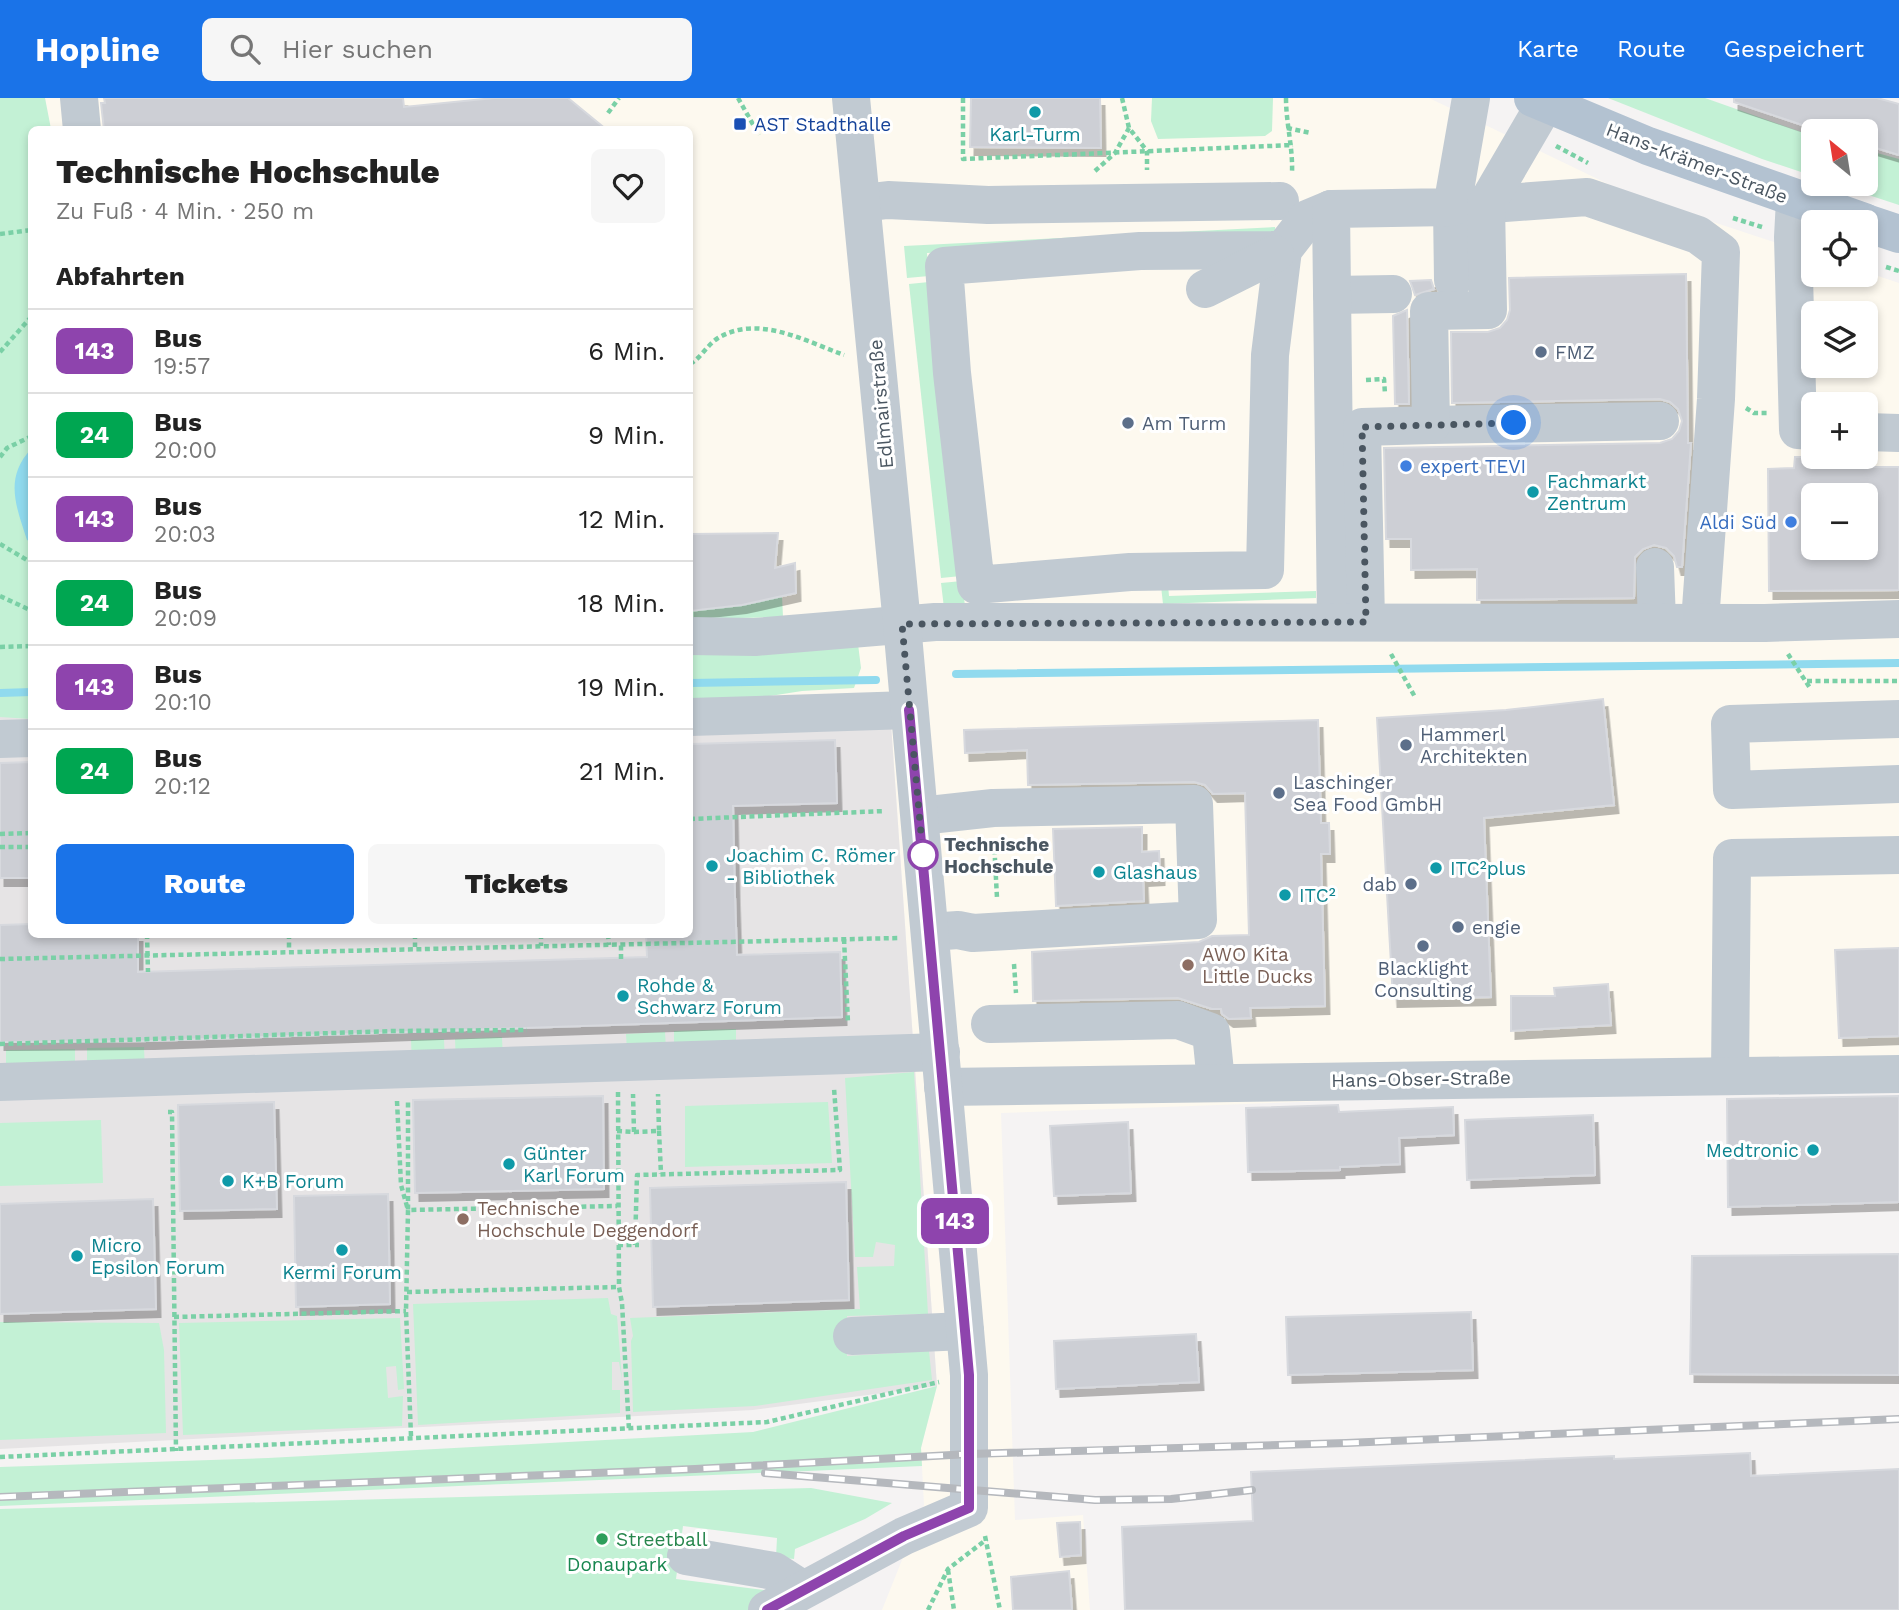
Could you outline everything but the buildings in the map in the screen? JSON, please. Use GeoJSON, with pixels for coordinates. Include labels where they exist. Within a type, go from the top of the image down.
{"type":"FeatureCollection","features":[{"type":"Feature","properties":{"kind":"main road","name":"Hans-Krämer-Straße"},"geometry":{"type":"LineString","coordinates":[[1539,101],[1827,210]]}},
{"type":"Feature","properties":{"kind":"main road","name":"Hans-Krämer-Straße"},"geometry":{"type":"LineString","coordinates":[[1878,227],[1899,234]]}},
{"type":"Feature","properties":{"kind":"street"},"geometry":{"type":"LineString","coordinates":[[79,98],[82,126]]}},
{"type":"Feature","properties":{"kind":"street","name":"Edlmairstraße"},"geometry":{"type":"LineString","coordinates":[[851,98],[909,710],[908,813],[918,935],[942,1069],[969,1375],[978,1524]]}},
{"type":"Feature","properties":{"kind":"street"},"geometry":{"type":"LineString","coordinates":[[1431,425],[1429,311],[1488,310],[1470,206],[1471,98]]}},
{"type":"Feature","properties":{"kind":"street"},"geometry":{"type":"LineString","coordinates":[[1454,280],[1470,206],[1474,158],[1496,98]]}},
{"type":"Feature","properties":{"kind":"street"},"geometry":{"type":"LineString","coordinates":[[1470,206],[1539,101]]}},
{"type":"Feature","properties":{"kind":"street"},"geometry":{"type":"LineString","coordinates":[[862,203],[888,200],[988,205],[1286,194]]}},
{"type":"Feature","properties":{"kind":"street"},"geometry":{"type":"LineString","coordinates":[[1205,289],[1283,250],[1307,219],[1331,209],[1470,206],[1587,197],[1698,235],[1721,252],[1716,399],[1700,622]]}},
{"type":"Feature","properties":{"kind":"street"},"geometry":{"type":"LineString","coordinates":[[1795,200],[1793,237],[1798,430],[1801,430]]}},
{"type":"Feature","properties":{"kind":"street"},"geometry":{"type":"LineString","coordinates":[[1331,209],[1332,295],[1351,622]]}},
{"type":"Feature","properties":{"kind":"street"},"geometry":{"type":"LineString","coordinates":[[1283,250],[1270,355],[1265,570],[1130,572],[976,585],[952,373],[944,266],[1140,251],[1283,250]]}},
{"type":"Feature","properties":{"kind":"street"},"geometry":{"type":"LineString","coordinates":[[1332,295],[1393,293]]}},
{"type":"Feature","properties":{"kind":"street"},"geometry":{"type":"LineString","coordinates":[[1351,622],[1362,427],[1660,421]]}},
{"type":"Feature","properties":{"kind":"street"},"geometry":{"type":"LineString","coordinates":[[1878,432],[1899,433]]}},
{"type":"Feature","properties":{"kind":"street"},"geometry":{"type":"LineString","coordinates":[[1655,567],[1657,622]]}},
{"type":"Feature","properties":{"kind":"street"},"geometry":{"type":"LineString","coordinates":[[1129,623],[1130,572]]}},
{"type":"Feature","properties":{"kind":"street"},"geometry":{"type":"LineString","coordinates":[[693,636],[755,637],[902,624],[1899,619]]}},
{"type":"Feature","properties":{"kind":"street"},"geometry":{"type":"LineString","coordinates":[[693,717],[909,710]]}},
{"type":"Feature","properties":{"kind":"street"},"geometry":{"type":"LineString","coordinates":[[1899,719],[1730,724],[1731,790],[1899,785]]}},
{"type":"Feature","properties":{"kind":"street"},"geometry":{"type":"LineString","coordinates":[[0,739],[28,738]]}},
{"type":"Feature","properties":{"kind":"street"},"geometry":{"type":"LineString","coordinates":[[908,813],[993,808],[1194,804],[1198,920],[1006,932],[973,933],[958,930],[918,935]]}},
{"type":"Feature","properties":{"kind":"street"},"geometry":{"type":"LineString","coordinates":[[1730,1076],[1732,859],[1899,855]]}},
{"type":"Feature","properties":{"kind":"street"},"geometry":{"type":"LineString","coordinates":[[1004,1023],[1178,1020],[1211,1032],[1216,1082]]}},
{"type":"Feature","properties":{"kind":"street","name":"Hans-Obser-Straße"},"geometry":{"type":"LineString","coordinates":[[0,1082],[402,1069],[841,1045],[942,1069],[1216,1082],[1899,1074]]}},
{"type":"Feature","properties":{"kind":"street"},"geometry":{"type":"LineString","coordinates":[[852,1336],[965,1331]]}},
{"type":"Feature","properties":{"kind":"street"},"geometry":{"type":"LineString","coordinates":[[767,1610],[802,1589],[978,1524]]}},
{"type":"Feature","properties":{"kind":"street"},"geometry":{"type":"LineString","coordinates":[[686,1556],[774,1571],[802,1589]]}},
{"type":"Feature","properties":{"kind":"path"},"geometry":{"type":"LineString","coordinates":[[608,113],[620,98]]}},
{"type":"Feature","properties":{"kind":"path"},"geometry":{"type":"LineString","coordinates":[[738,98],[759,135]]}},
{"type":"Feature","properties":{"kind":"path"},"geometry":{"type":"LineString","coordinates":[[963,98],[963,159],[1293,145]]}},
{"type":"Feature","properties":{"kind":"path"},"geometry":{"type":"LineString","coordinates":[[1122,98],[1129,128],[1147,150]]}},
{"type":"Feature","properties":{"kind":"path"},"geometry":{"type":"LineString","coordinates":[[1286,98],[1286,128],[1293,145],[1286,194]]}},
{"type":"Feature","properties":{"kind":"path"},"geometry":{"type":"LineString","coordinates":[[1092,174],[1115,153],[1129,128]]}},
{"type":"Feature","properties":{"kind":"path"},"geometry":{"type":"LineString","coordinates":[[1286,128],[1311,133]]}},
{"type":"Feature","properties":{"kind":"path"},"geometry":{"type":"LineString","coordinates":[[0,234],[28,230]]}},
{"type":"Feature","properties":{"kind":"path"},"geometry":{"type":"LineString","coordinates":[[0,352],[28,320]]}},
{"type":"Feature","properties":{"kind":"path"},"geometry":{"type":"LineString","coordinates":[[693,360],[716,339],[740,329],[773,330],[853,359]]}},
{"type":"Feature","properties":{"kind":"path"},"geometry":{"type":"LineString","coordinates":[[0,457],[7,448],[28,438]]}},
{"type":"Feature","properties":{"kind":"path"},"geometry":{"type":"LineString","coordinates":[[0,544],[28,561]]}},
{"type":"Feature","properties":{"kind":"path"},"geometry":{"type":"LineString","coordinates":[[0,596],[28,609]]}},
{"type":"Feature","properties":{"kind":"path"},"geometry":{"type":"LineString","coordinates":[[0,647],[28,646]]}},
{"type":"Feature","properties":{"kind":"path"},"geometry":{"type":"LineString","coordinates":[[1783,647],[1806,681],[1899,681]]}},
{"type":"Feature","properties":{"kind":"path"},"geometry":{"type":"LineString","coordinates":[[1390,652],[1415,697]]}},
{"type":"Feature","properties":{"kind":"path"},"geometry":{"type":"LineString","coordinates":[[993,808],[995,867],[1006,932],[1004,1023]]}},
{"type":"Feature","properties":{"kind":"path"},"geometry":{"type":"LineString","coordinates":[[693,819],[908,813]]}},
{"type":"Feature","properties":{"kind":"path"},"geometry":{"type":"LineString","coordinates":[[0,834],[28,833]]}},
{"type":"Feature","properties":{"kind":"path"},"geometry":{"type":"LineString","coordinates":[[0,847],[28,847]]}},
{"type":"Feature","properties":{"kind":"path"},"geometry":{"type":"LineString","coordinates":[[995,867],[1038,867]]}},
{"type":"Feature","properties":{"kind":"path"},"geometry":{"type":"LineString","coordinates":[[0,960],[415,947],[844,940],[918,935]]}},
{"type":"Feature","properties":{"kind":"path"},"geometry":{"type":"LineString","coordinates":[[148,938],[148,972]]}},
{"type":"Feature","properties":{"kind":"path"},"geometry":{"type":"LineString","coordinates":[[289,938],[289,951]]}},
{"type":"Feature","properties":{"kind":"path"},"geometry":{"type":"LineString","coordinates":[[415,938],[415,947]]}},
{"type":"Feature","properties":{"kind":"path"},"geometry":{"type":"LineString","coordinates":[[541,938],[541,946]]}},
{"type":"Feature","properties":{"kind":"path"},"geometry":{"type":"LineString","coordinates":[[608,938],[608,945]]}},
{"type":"Feature","properties":{"kind":"path"},"geometry":{"type":"LineString","coordinates":[[618,1245],[637,1245],[637,1175],[840,1170],[844,940]]}},
{"type":"Feature","properties":{"kind":"path"},"geometry":{"type":"LineString","coordinates":[[621,945],[621,959]]}},
{"type":"Feature","properties":{"kind":"path"},"geometry":{"type":"LineString","coordinates":[[0,1044],[394,1031],[533,1030]]}},
{"type":"Feature","properties":{"kind":"path"},"geometry":{"type":"LineString","coordinates":[[402,1069],[401,1185],[408,1210]]}},
{"type":"Feature","properties":{"kind":"path"},"geometry":{"type":"LineString","coordinates":[[402,1069],[408,1210],[406,1311],[411,1436]]}},
{"type":"Feature","properties":{"kind":"path"},"geometry":{"type":"LineString","coordinates":[[151,1077],[152,1112],[172,1112],[176,1451]]}},
{"type":"Feature","properties":{"kind":"path"},"geometry":{"type":"LineString","coordinates":[[633,1092],[634,1132]]}},
{"type":"Feature","properties":{"kind":"path"},"geometry":{"type":"LineString","coordinates":[[657,1092],[661,1174]]}},
{"type":"Feature","properties":{"kind":"path"},"geometry":{"type":"LineString","coordinates":[[618,1096],[619,1287],[629,1430]]}},
{"type":"Feature","properties":{"kind":"path"},"geometry":{"type":"LineString","coordinates":[[617,1131],[659,1131]]}},
{"type":"Feature","properties":{"kind":"path"},"geometry":{"type":"LineString","coordinates":[[408,1210],[617,1206]]}},
{"type":"Feature","properties":{"kind":"path"},"geometry":{"type":"LineString","coordinates":[[407,1292],[619,1287]]}},
{"type":"Feature","properties":{"kind":"path"},"geometry":{"type":"LineString","coordinates":[[174,1317],[406,1311]]}},
{"type":"Feature","properties":{"kind":"path"},"geometry":{"type":"LineString","coordinates":[[0,1457],[176,1451],[411,1436],[629,1430],[767,1422],[969,1375]]}},
{"type":"Feature","properties":{"kind":"path"},"geometry":{"type":"LineString","coordinates":[[928,1610],[948,1569],[978,1524]]}},
{"type":"Feature","properties":{"kind":"path"},"geometry":{"type":"LineString","coordinates":[[978,1524],[1000,1610]]}},
{"type":"Feature","properties":{"kind":"path"},"geometry":{"type":"LineString","coordinates":[[948,1569],[954,1610]]}},
{"type":"Feature","properties":{"kind":"shaded area"},"geometry":{"type":"Polygon","coordinates":[[[45,98],[1429,98],[1631,195],[1801,251],[1801,287],[1878,287],[1878,276],[1899,283],[1899,1080],[1001,1113],[1015,1520],[1083,1515],[1090,1610],[882,1610],[924,1505],[921,1448],[937,1386],[889,694],[693,701],[693,126],[50,126],[45,98]]]}},
{"type":"Feature","properties":{"kind":"shaded area","name":"Technische Hochschule Deggendorf"},"geometry":{"type":"Polygon","coordinates":[[[889,694],[937,1386],[753,1410],[0,1449],[0,714],[28,714],[28,938],[693,938],[693,701],[889,694]]]}},
{"type":"Feature","properties":{"kind":"green space"},"geometry":{"type":"Polygon","coordinates":[[[0,98],[45,98],[50,126],[28,126],[28,719],[0,717],[0,98]]]}},
{"type":"Feature","properties":{"kind":"green space"},"geometry":{"type":"Polygon","coordinates":[[[1152,98],[1273,98],[1272,131],[1265,136],[1158,139],[1151,121],[1152,98]]]}},
{"type":"Feature","properties":{"kind":"green space"},"geometry":{"type":"Polygon","coordinates":[[[1608,98],[1705,98],[1801,132],[1801,172],[1608,98]]]}},
{"type":"Feature","properties":{"kind":"green space"},"geometry":{"type":"Polygon","coordinates":[[[1878,153],[1899,159],[1899,205],[1872,196],[1878,196],[1878,153]]]}},
{"type":"Feature","properties":{"kind":"green space"},"geometry":{"type":"Polygon","coordinates":[[[1275,227],[1277,241],[927,253],[929,276],[907,278],[904,246],[1275,227]]]}},
{"type":"Feature","properties":{"kind":"green space"},"geometry":{"type":"Polygon","coordinates":[[[929,282],[961,576],[941,578],[909,284],[929,282]]]}},
{"type":"Feature","properties":{"kind":"green space"},"geometry":{"type":"Polygon","coordinates":[[[962,581],[965,606],[944,608],[941,583],[962,581]]]}},
{"type":"Feature","properties":{"kind":"green space"},"geometry":{"type":"Polygon","coordinates":[[[1168,585],[1169,596],[1316,591],[1316,598],[1163,604],[1161,586],[1168,585]]]}},
{"type":"Feature","properties":{"kind":"green space"},"geometry":{"type":"Polygon","coordinates":[[[782,596],[783,617],[693,619],[693,611],[742,605],[782,596]]]}},
{"type":"Feature","properties":{"kind":"green space"},"geometry":{"type":"Polygon","coordinates":[[[857,636],[861,668],[854,688],[802,691],[699,707],[693,706],[693,646],[857,636]]]}},
{"type":"Feature","properties":{"kind":"green space"},"geometry":{"type":"Polygon","coordinates":[[[736,1029],[736,1047],[674,1049],[674,1031],[736,1029]]]}},
{"type":"Feature","properties":{"kind":"green space"},"geometry":{"type":"Polygon","coordinates":[[[665,1032],[666,1049],[627,1051],[626,1034],[665,1032]]]}},
{"type":"Feature","properties":{"kind":"green space"},"geometry":{"type":"Polygon","coordinates":[[[502,1037],[503,1061],[456,1064],[455,1039],[502,1037]]]}},
{"type":"Feature","properties":{"kind":"green space"},"geometry":{"type":"Polygon","coordinates":[[[444,1039],[445,1064],[412,1065],[411,1040],[444,1039]]]}},
{"type":"Feature","properties":{"kind":"green space"},"geometry":{"type":"Polygon","coordinates":[[[144,1047],[145,1073],[87,1073],[87,1048],[144,1047]]]}},
{"type":"Feature","properties":{"kind":"green space"},"geometry":{"type":"Polygon","coordinates":[[[75,1049],[75,1074],[6,1076],[6,1050],[75,1049]]]}},
{"type":"Feature","properties":{"kind":"green space"},"geometry":{"type":"Polygon","coordinates":[[[914,1072],[928,1314],[847,1316],[847,1356],[929,1351],[932,1380],[755,1406],[633,1412],[633,1336],[630,1318],[860,1309],[857,1267],[894,1266],[895,1245],[876,1242],[873,1257],[855,1257],[845,1078],[914,1072]]]}},
{"type":"Feature","properties":{"kind":"green space"},"geometry":{"type":"Polygon","coordinates":[[[828,1102],[832,1163],[685,1167],[685,1106],[828,1102]]]}},
{"type":"Feature","properties":{"kind":"green space"},"geometry":{"type":"Polygon","coordinates":[[[101,1120],[103,1183],[0,1186],[0,1123],[101,1120]]]}},
{"type":"Feature","properties":{"kind":"green space"},"geometry":{"type":"Polygon","coordinates":[[[608,1298],[611,1314],[617,1316],[622,1380],[619,1362],[612,1362],[612,1390],[620,1390],[620,1413],[418,1425],[413,1304],[608,1298]]]}},
{"type":"Feature","properties":{"kind":"green space"},"geometry":{"type":"Polygon","coordinates":[[[400,1318],[404,1389],[398,1390],[396,1366],[386,1367],[388,1398],[403,1396],[402,1426],[183,1435],[179,1323],[400,1318]]]}},
{"type":"Feature","properties":{"kind":"green space"},"geometry":{"type":"Polygon","coordinates":[[[0,1322],[159,1323],[164,1350],[166,1433],[0,1440],[0,1322]]]}},
{"type":"Feature","properties":{"kind":"green space"},"geometry":{"type":"Polygon","coordinates":[[[937,1386],[921,1448],[922,1466],[0,1506],[0,1467],[268,1458],[753,1432],[937,1386]]]}},
{"type":"Feature","properties":{"kind":"green space","name":"Donaupark"},"geometry":{"type":"Polygon","coordinates":[[[811,1488],[892,1503],[865,1519],[795,1549],[794,1559],[776,1557],[777,1538],[683,1526],[676,1579],[771,1591],[763,1610],[0,1610],[0,1509],[811,1488]]]}},
{"type":"Feature","properties":{"kind":"water"},"geometry":{"type":"Polygon","coordinates":[[[28,453],[28,540],[19,516],[15,493],[17,471],[28,453]]]}},
{"type":"Feature","properties":{"kind":"waterway"},"geometry":{"type":"LineString","coordinates":[[956,674],[1899,663]]}},
{"type":"Feature","properties":{"kind":"waterway"},"geometry":{"type":"LineString","coordinates":[[693,683],[876,680]]}},
{"type":"Feature","properties":{"kind":"waterway"},"geometry":{"type":"LineString","coordinates":[[0,693],[28,692]]}},
{"type":"Feature","properties":{"kind":"railway"},"geometry":{"type":"LineString","coordinates":[[0,1497],[695,1469],[970,1454],[1346,1443],[1899,1419]]}},
{"type":"Feature","properties":{"kind":"railway"},"geometry":{"type":"LineString","coordinates":[[765,1473],[1095,1500],[1171,1499],[1252,1490]]}},
{"type":"Feature","properties":{"kind":"bus line","name":"143"},"geometry":{"type":"LineString","coordinates":[[767,1610],[904,1536],[969,1508],[969,1375],[909,710]]}},
{"type":"Feature","properties":{"kind":"place","name":"Karl-Turm"},"geometry":{"type":"Point","coordinates":[1035,112]}},
{"type":"Feature","properties":{"kind":"place","name":"AST Stadthalle"},"geometry":{"type":"Point","coordinates":[740,124]}},
{"type":"Feature","properties":{"kind":"place","name":"FMZ"},"geometry":{"type":"Point","coordinates":[1541,352]}},
{"type":"Feature","properties":{"kind":"place","name":"Am Turm"},"geometry":{"type":"Point","coordinates":[1128,423]}},
{"type":"Feature","properties":{"kind":"place","name":"expert TEVI"},"geometry":{"type":"Point","coordinates":[1406,466]}},
{"type":"Feature","properties":{"kind":"place","name":"Fachmarkt Zentrum"},"geometry":{"type":"Point","coordinates":[1533,492]}},
{"type":"Feature","properties":{"kind":"place","name":"Aldi Süd"},"geometry":{"type":"Point","coordinates":[1791,522]}},
{"type":"Feature","properties":{"kind":"place","name":"Hammerl Architekten"},"geometry":{"type":"Point","coordinates":[1406,745]}},
{"type":"Feature","properties":{"kind":"place","name":"Laschinger Sea Food GmbH"},"geometry":{"type":"Point","coordinates":[1279,793]}},
{"type":"Feature","properties":{"kind":"place","name":"Technische Hochschule"},"geometry":{"type":"Point","coordinates":[923,855]}},
{"type":"Feature","properties":{"kind":"place","name":"Joachim C. Römer - Bibliothek"},"geometry":{"type":"Point","coordinates":[712,866]}},
{"type":"Feature","properties":{"kind":"place","name":"ITC²plus"},"geometry":{"type":"Point","coordinates":[1436,868]}},
{"type":"Feature","properties":{"kind":"place","name":"Glashaus"},"geometry":{"type":"Point","coordinates":[1099,872]}},
{"type":"Feature","properties":{"kind":"place","name":"dab"},"geometry":{"type":"Point","coordinates":[1411,884]}},
{"type":"Feature","properties":{"kind":"place","name":"ITC²"},"geometry":{"type":"Point","coordinates":[1285,895]}},
{"type":"Feature","properties":{"kind":"place","name":"engie"},"geometry":{"type":"Point","coordinates":[1458,927]}},
{"type":"Feature","properties":{"kind":"place","name":"Blacklight Consulting"},"geometry":{"type":"Point","coordinates":[1423,946]}},
{"type":"Feature","properties":{"kind":"place","name":"AWO Kita Little Ducks"},"geometry":{"type":"Point","coordinates":[1188,965]}},
{"type":"Feature","properties":{"kind":"place","name":"Rohde & Schwarz Forum"},"geometry":{"type":"Point","coordinates":[623,996]}},
{"type":"Feature","properties":{"kind":"place","name":"Medtronic"},"geometry":{"type":"Point","coordinates":[1813,1150]}},
{"type":"Feature","properties":{"kind":"place","name":"Günter Karl Forum"},"geometry":{"type":"Point","coordinates":[509,1164]}},
{"type":"Feature","properties":{"kind":"place","name":"K+B Forum"},"geometry":{"type":"Point","coordinates":[228,1181]}},
{"type":"Feature","properties":{"kind":"place","name":"Technische Hochschule Deggendorf"},"geometry":{"type":"Point","coordinates":[463,1219]}},
{"type":"Feature","properties":{"kind":"place","name":"Kermi Forum"},"geometry":{"type":"Point","coordinates":[342,1250]}},
{"type":"Feature","properties":{"kind":"place","name":"Micro Epsilon Forum"},"geometry":{"type":"Point","coordinates":[77,1256]}},
{"type":"Feature","properties":{"kind":"place","name":"Streetball"},"geometry":{"type":"Point","coordinates":[602,1539]}},
{"type":"Feature","properties":{"kind":"route"},"geometry":{"type":"LineString","coordinates":[[923,855],[902,624],[1366,622],[1362,427],[1514,423]]}}]}
